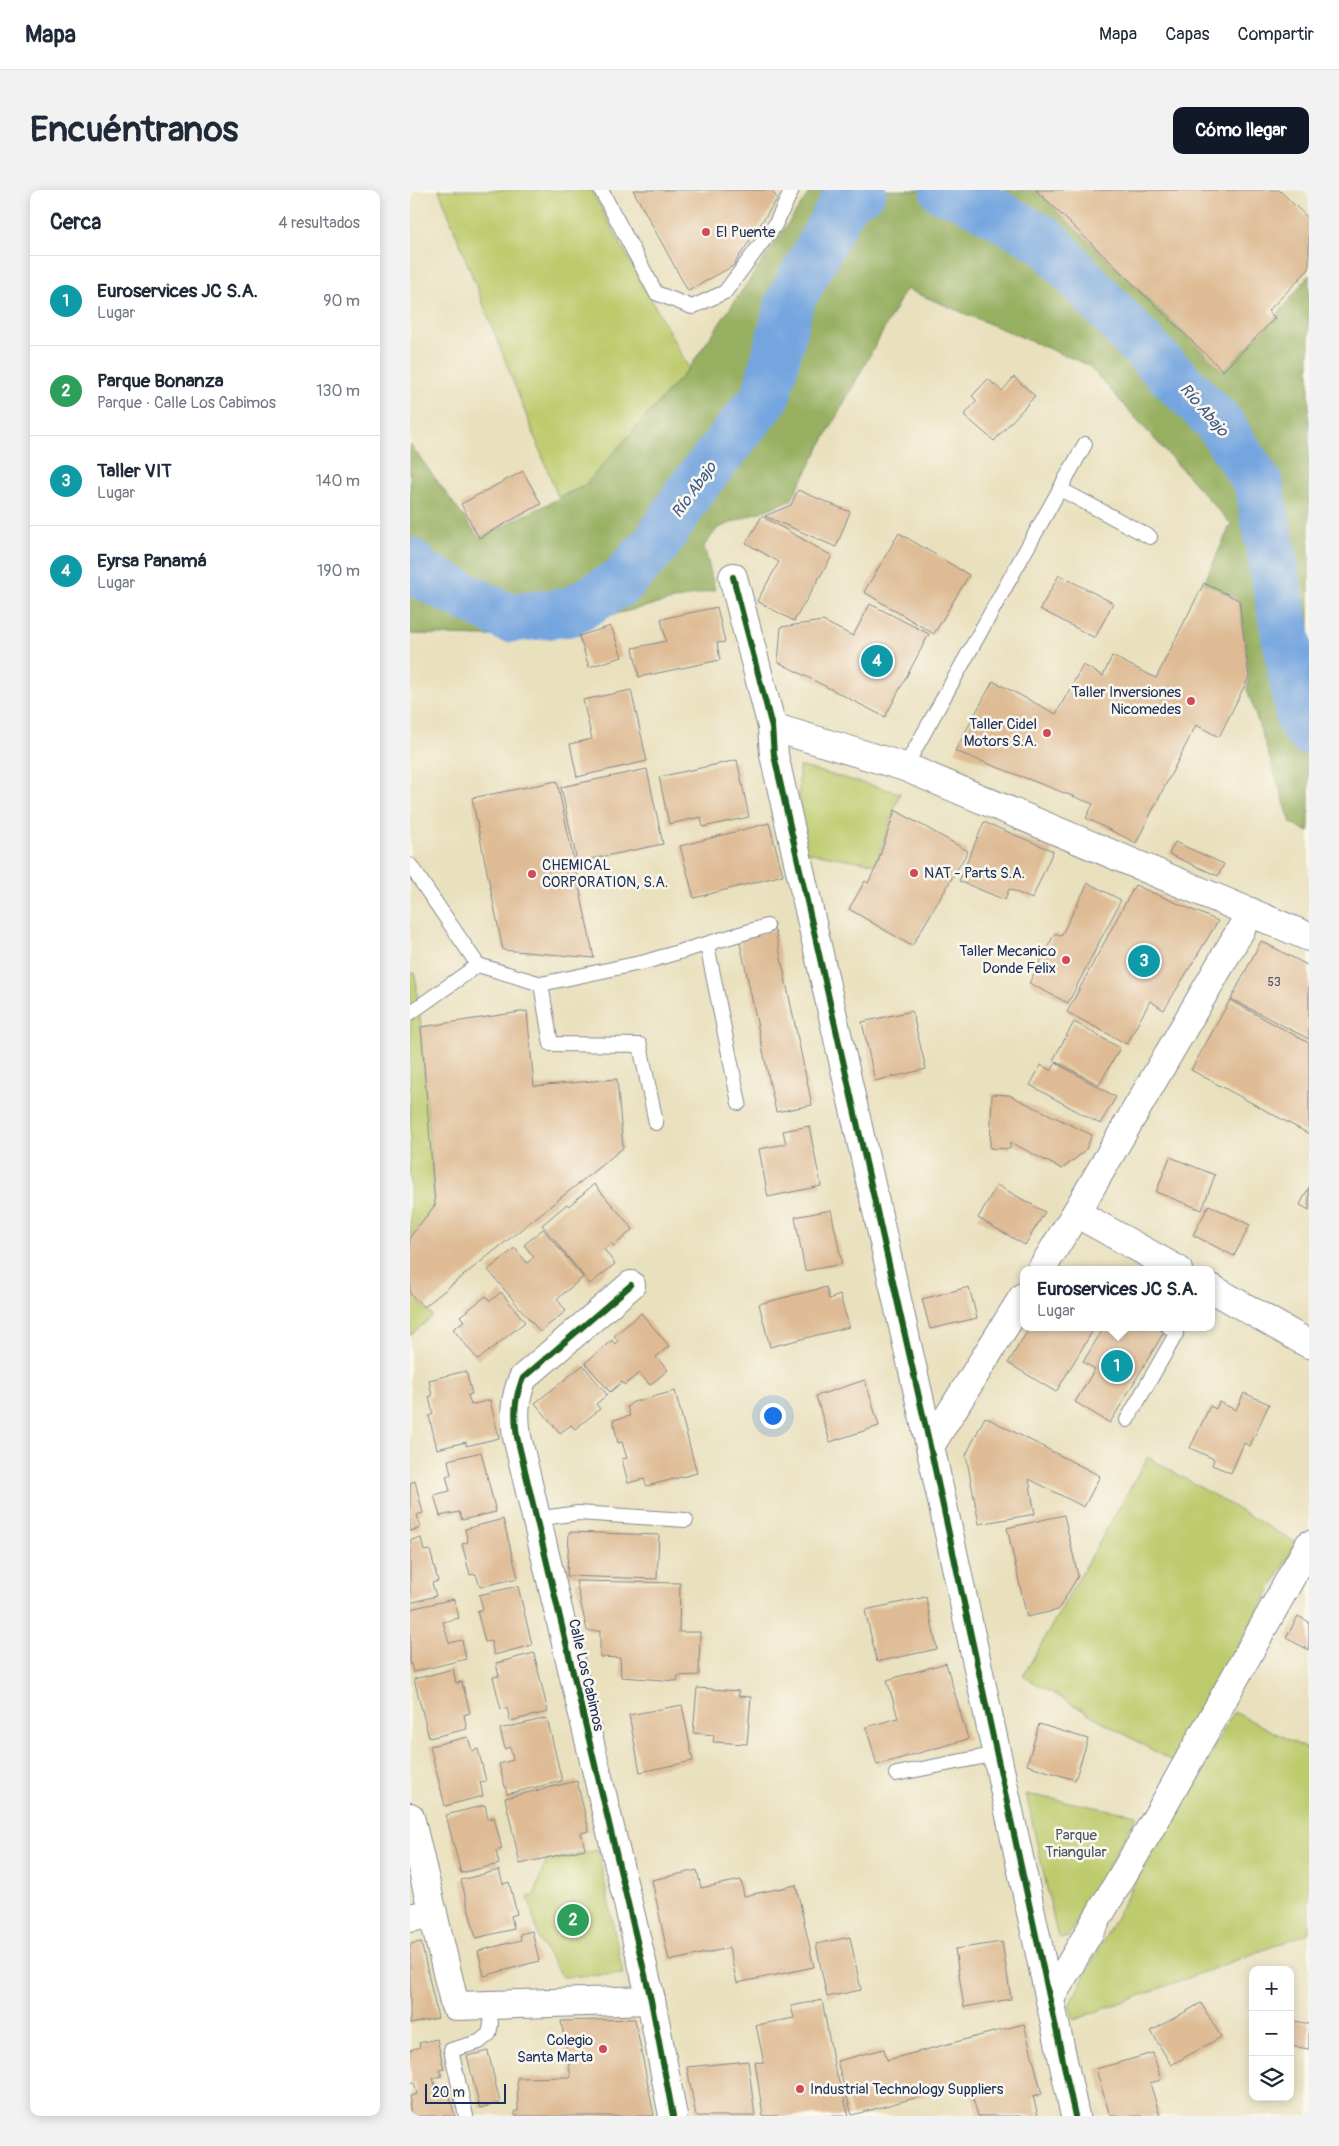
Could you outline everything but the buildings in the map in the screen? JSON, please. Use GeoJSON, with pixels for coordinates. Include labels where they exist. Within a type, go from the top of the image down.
{"type":"FeatureCollection","features":[{"type":"Feature","properties":{"kind":"street"},"geometry":{"type":"LineString","coordinates":[[733,578],[772,727],[774,755],[930,1446],[1051,1997],[1075,2116]]}},
{"type":"Feature","properties":{"kind":"street"},"geometry":{"type":"LineString","coordinates":[[772,727],[905,767],[1309,936]]}},
{"type":"Feature","properties":{"kind":"street"},"geometry":{"type":"LineString","coordinates":[[1043,1266],[1251,912]]}},
{"type":"Feature","properties":{"kind":"street"},"geometry":{"type":"LineString","coordinates":[[1076,1213],[1164,1266]]}},
{"type":"Feature","properties":{"kind":"street","name":"Calle Los Cabimos"},"geometry":{"type":"LineString","coordinates":[[630,1285],[523,1378],[517,1392],[514,1414],[517,1437],[536,1519],[651,2000],[673,2116]]}},
{"type":"Feature","properties":{"kind":"street"},"geometry":{"type":"LineString","coordinates":[[1215,1290],[1309,1344]]}},
{"type":"Feature","properties":{"kind":"street"},"geometry":{"type":"LineString","coordinates":[[930,1446],[1020,1303]]}},
{"type":"Feature","properties":{"kind":"street"},"geometry":{"type":"LineString","coordinates":[[1051,1997],[1161,1810],[1309,1545]]}},
{"type":"Feature","properties":{"kind":"street"},"geometry":{"type":"LineString","coordinates":[[410,1817],[422,1916],[455,2006],[651,2000]]}},
{"type":"Feature","properties":{"kind":"lane"},"geometry":{"type":"LineString","coordinates":[[601,190],[656,293],[692,307],[725,292],[775,225],[791,192],[790,190]]}},
{"type":"Feature","properties":{"kind":"lane"},"geometry":{"type":"LineString","coordinates":[[905,767],[1085,444]]}},
{"type":"Feature","properties":{"kind":"lane"},"geometry":{"type":"LineString","coordinates":[[1060,489],[1150,537]]}},
{"type":"Feature","properties":{"kind":"lane"},"geometry":{"type":"LineString","coordinates":[[410,865],[478,965],[541,984],[645,962],[767,926]]}},
{"type":"Feature","properties":{"kind":"lane"},"geometry":{"type":"LineString","coordinates":[[707,945],[739,1103]]}},
{"type":"Feature","properties":{"kind":"lane"},"geometry":{"type":"LineString","coordinates":[[410,1013],[478,965]]}},
{"type":"Feature","properties":{"kind":"lane"},"geometry":{"type":"LineString","coordinates":[[541,984],[551,1044],[640,1045],[656,1123]]}},
{"type":"Feature","properties":{"kind":"lane"},"geometry":{"type":"LineString","coordinates":[[1127,1420],[1176,1334],[1173,1331]]}},
{"type":"Feature","properties":{"kind":"lane"},"geometry":{"type":"LineString","coordinates":[[536,1519],[578,1513],[686,1520]]}},
{"type":"Feature","properties":{"kind":"lane"},"geometry":{"type":"LineString","coordinates":[[896,1774],[997,1754]]}},
{"type":"Feature","properties":{"kind":"lane"},"geometry":{"type":"LineString","coordinates":[[466,2116],[451,2050],[479,2042],[489,2034],[491,2024],[488,2005]]}},
{"type":"Feature","properties":{"kind":"green space"},"geometry":{"type":"Polygon","coordinates":[[[439,190],[591,190],[689,368],[584,486],[558,497],[439,190]]]}},
{"type":"Feature","properties":{"kind":"green space"},"geometry":{"type":"Polygon","coordinates":[[[811,190],[1036,190],[1223,371],[1275,318],[1309,275],[1309,832],[1291,823],[1247,689],[1249,677],[1239,600],[1204,583],[1231,524],[1088,365],[906,289],[791,500],[718,528],[704,546],[715,590],[520,637],[410,634],[410,444],[479,538],[584,486],[689,368],[811,190]]]}},
{"type":"Feature","properties":{"kind":"green space"},"geometry":{"type":"Polygon","coordinates":[[[799,766],[900,793],[876,864],[799,851],[799,766]]]}},
{"type":"Feature","properties":{"kind":"green space"},"geometry":{"type":"Polygon","coordinates":[[[415,973],[435,1205],[410,1237],[410,974],[415,973]]]}},
{"type":"Feature","properties":{"kind":"green space"},"geometry":{"type":"Polygon","coordinates":[[[410,1294],[433,1316],[410,1335],[410,1294]]]}},
{"type":"Feature","properties":{"kind":"green space"},"geometry":{"type":"Polygon","coordinates":[[[1148,1457],[1296,1543],[1173,1762],[1023,1676],[1148,1457]]]}},
{"type":"Feature","properties":{"kind":"green space"},"geometry":{"type":"Polygon","coordinates":[[[1234,1712],[1309,1750],[1309,1933],[1074,2020],[1069,2005],[1137,1878],[1234,1712]]]}},
{"type":"Feature","properties":{"kind":"green space","name":"Parque Triangular"},"geometry":{"type":"Polygon","coordinates":[[[1026,1794],[1137,1815],[1067,1938],[1060,1938],[1057,1934],[1026,1794]]]}},
{"type":"Feature","properties":{"kind":"green space"},"geometry":{"type":"Polygon","coordinates":[[[598,1850],[623,1974],[562,1977],[540,1942],[528,1897],[534,1896],[546,1861],[598,1850]]]}},
{"type":"Feature","properties":{"kind":"waterway","name":"Río Abajo"},"geometry":{"type":"LineString","coordinates":[[410,562],[419,573],[508,618],[570,612],[621,582],[656,544],[690,491],[766,396],[790,301],[848,195],[862,190]]}},
{"type":"Feature","properties":{"kind":"waterway","name":"Río Abajo"},"geometry":{"type":"LineString","coordinates":[[944,190],[962,195],[1046,241],[1134,337],[1219,423],[1259,485],[1301,721],[1309,731]]}},
{"type":"Feature","properties":{"kind":"cycle path"},"geometry":{"type":"LineString","coordinates":[[733,577],[772,727],[774,755],[930,1446],[1075,2116]]}},
{"type":"Feature","properties":{"kind":"cycle path"},"geometry":{"type":"LineString","coordinates":[[631,1285],[523,1378],[516,1400],[515,1421],[517,1437],[651,2000],[673,2116]]}},
{"type":"Feature","properties":{"kind":"place","name":"El Puente"},"geometry":{"type":"Point","coordinates":[706,232]}},
{"type":"Feature","properties":{"kind":"place","name":"Eyrsa Panamá"},"geometry":{"type":"Point","coordinates":[877,661]}},
{"type":"Feature","properties":{"kind":"place","name":"Taller Inversiones Nicomedes"},"geometry":{"type":"Point","coordinates":[1191,701]}},
{"type":"Feature","properties":{"kind":"place","name":"Taller Cidel Motors S.A."},"geometry":{"type":"Point","coordinates":[1047,733]}},
{"type":"Feature","properties":{"kind":"place","name":"NAT - Parts S.A."},"geometry":{"type":"Point","coordinates":[914,873]}},
{"type":"Feature","properties":{"kind":"place","name":"CHEMICAL CORPORATION, S.A."},"geometry":{"type":"Point","coordinates":[532,874]}},
{"type":"Feature","properties":{"kind":"place","name":"Taller Mecanico Donde Felix"},"geometry":{"type":"Point","coordinates":[1066,960]}},
{"type":"Feature","properties":{"kind":"place","name":"Taller VIT"},"geometry":{"type":"Point","coordinates":[1144,961]}},
{"type":"Feature","properties":{"kind":"place","name":"Euroservices JC S.A."},"geometry":{"type":"Point","coordinates":[1117,1366]}},
{"type":"Feature","properties":{"kind":"place","name":"Parque Bonanza"},"geometry":{"type":"Point","coordinates":[573,1920]}},
{"type":"Feature","properties":{"kind":"place","name":"Colegio Santa Marta"},"geometry":{"type":"Point","coordinates":[603,2049]}},
{"type":"Feature","properties":{"kind":"place","name":"Industrial Technology Suppliers"},"geometry":{"type":"Point","coordinates":[800,2089]}}]}
